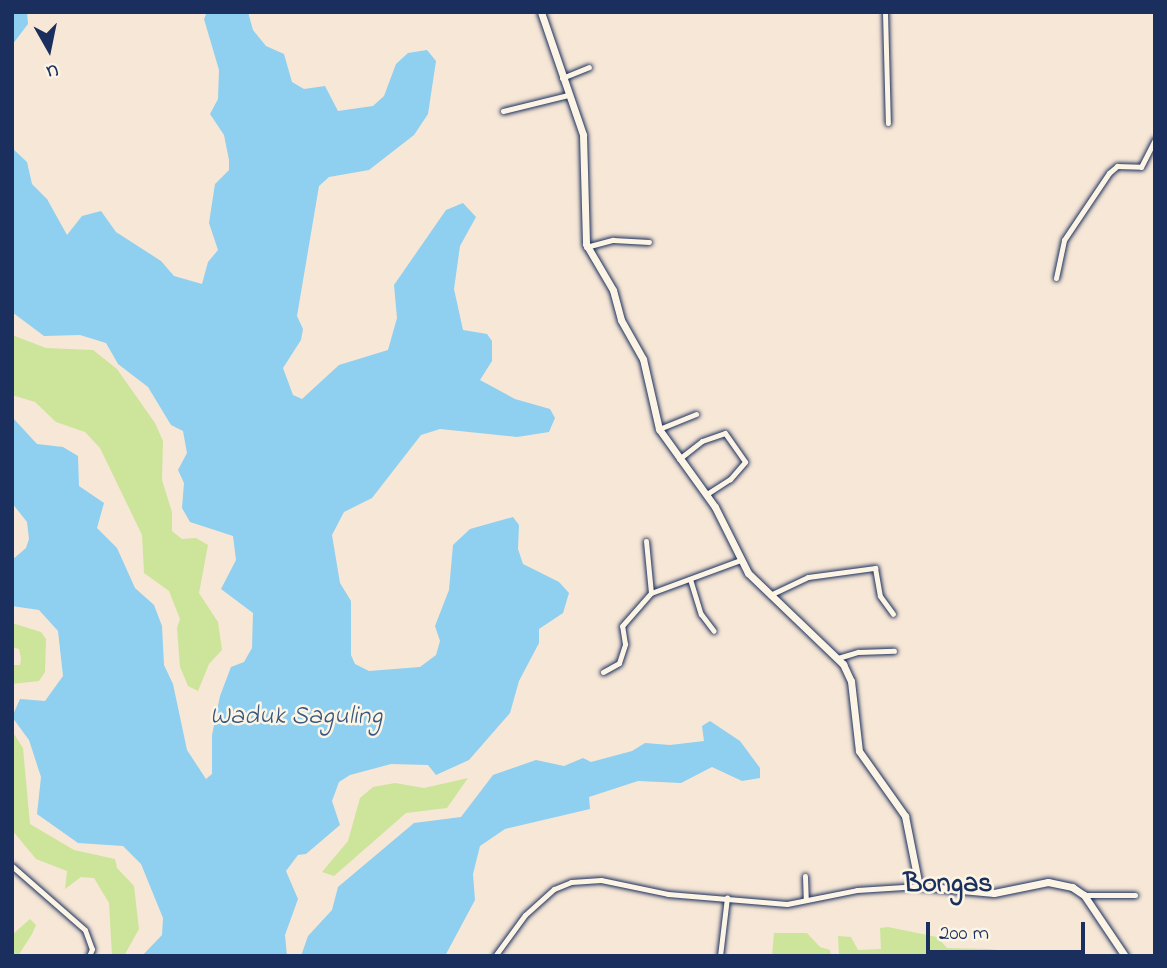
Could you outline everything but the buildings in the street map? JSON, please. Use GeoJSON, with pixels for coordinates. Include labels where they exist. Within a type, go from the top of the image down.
{"type":"FeatureCollection","features":[{"type":"Feature","properties":{"kind":"main road"},"geometry":{"type":"LineString","coordinates":[[541,12],[583,135],[586,247],[613,290],[621,320],[643,359],[659,429],[707,494],[740,560],[769,595],[838,658],[851,681],[859,751],[905,816],[919,886],[995,893],[1055,883],[1084,895],[1121,954]]}},
{"type":"Feature","properties":{"kind":"street"},"geometry":{"type":"LineString","coordinates":[[885,12],[888,123]]}},
{"type":"Feature","properties":{"kind":"street"},"geometry":{"type":"LineString","coordinates":[[562,78],[589,67]]}},
{"type":"Feature","properties":{"kind":"street"},"geometry":{"type":"LineString","coordinates":[[503,111],[568,95]]}},
{"type":"Feature","properties":{"kind":"street"},"geometry":{"type":"LineString","coordinates":[[1056,278],[1064,240],[1109,173],[1117,166],[1142,167],[1155,139]]}},
{"type":"Feature","properties":{"kind":"street"},"geometry":{"type":"LineString","coordinates":[[586,247],[613,240],[649,242]]}},
{"type":"Feature","properties":{"kind":"street"},"geometry":{"type":"LineString","coordinates":[[659,429],[696,414]]}},
{"type":"Feature","properties":{"kind":"street"},"geometry":{"type":"LineString","coordinates":[[679,459],[702,441],[725,433],[745,462],[730,479],[707,494]]}},
{"type":"Feature","properties":{"kind":"street"},"geometry":{"type":"LineString","coordinates":[[646,541],[651,593]]}},
{"type":"Feature","properties":{"kind":"street"},"geometry":{"type":"LineString","coordinates":[[603,672],[621,661],[625,644],[622,626],[651,593],[740,560]]}},
{"type":"Feature","properties":{"kind":"street"},"geometry":{"type":"LineString","coordinates":[[769,595],[808,578],[875,568],[880,596],[893,614]]}},
{"type":"Feature","properties":{"kind":"street"},"geometry":{"type":"LineString","coordinates":[[690,579],[701,614],[714,631]]}},
{"type":"Feature","properties":{"kind":"street"},"geometry":{"type":"LineString","coordinates":[[838,658],[858,652],[894,651]]}},
{"type":"Feature","properties":{"kind":"street"},"geometry":{"type":"LineString","coordinates":[[12,866],[85,930],[92,949],[89,956]]}},
{"type":"Feature","properties":{"kind":"street"},"geometry":{"type":"LineString","coordinates":[[805,876],[806,900]]}},
{"type":"Feature","properties":{"kind":"street"},"geometry":{"type":"LineString","coordinates":[[495,956],[525,915],[554,889],[571,882],[601,880],[668,894],[787,904],[919,886]]}},
{"type":"Feature","properties":{"kind":"street"},"geometry":{"type":"LineString","coordinates":[[1084,895],[1135,895]]}},
{"type":"Feature","properties":{"kind":"street"},"geometry":{"type":"LineString","coordinates":[[720,956],[726,897]]}},
{"type":"Feature","properties":{"kind":"green space"},"geometry":{"type":"Polygon","coordinates":[[[12,335],[46,348],[93,350],[117,369],[155,423],[163,441],[162,480],[172,512],[172,531],[182,539],[196,538],[208,545],[199,593],[218,622],[222,650],[209,664],[198,691],[188,686],[180,667],[177,628],[180,619],[169,591],[144,573],[142,535],[100,448],[85,432],[56,422],[35,402],[12,395],[12,335]]]}},
{"type":"Feature","properties":{"kind":"green space"},"geometry":{"type":"Polygon","coordinates":[[[12,623],[41,632],[46,639],[45,672],[39,681],[12,684],[12,665],[20,665],[21,659],[19,649],[12,647],[12,623]]]}},
{"type":"Feature","properties":{"kind":"green space"},"geometry":{"type":"Polygon","coordinates":[[[12,731],[23,748],[30,824],[74,850],[115,859],[117,868],[134,886],[139,929],[124,956],[112,956],[109,903],[94,878],[81,877],[65,889],[67,871],[36,859],[12,830],[12,731]]]}},
{"type":"Feature","properties":{"kind":"green space"},"geometry":{"type":"Polygon","coordinates":[[[468,778],[447,808],[406,813],[334,876],[322,872],[348,841],[360,798],[373,787],[395,783],[424,788],[468,778]]]}},
{"type":"Feature","properties":{"kind":"green space"},"geometry":{"type":"Polygon","coordinates":[[[30,919],[36,925],[32,934],[18,956],[12,956],[12,935],[30,919]]]}},
{"type":"Feature","properties":{"kind":"green space"},"geometry":{"type":"Polygon","coordinates":[[[888,927],[937,937],[947,948],[998,950],[999,956],[839,956],[838,936],[851,937],[858,950],[881,949],[880,928],[888,927]]]}},
{"type":"Feature","properties":{"kind":"green space"},"geometry":{"type":"Polygon","coordinates":[[[774,933],[807,933],[820,947],[830,950],[831,956],[772,956],[774,933]]]}},
{"type":"Feature","properties":{"kind":"water"},"geometry":{"type":"Polygon","coordinates":[[[12,12],[27,12],[28,24],[12,45],[12,12]]]}},
{"type":"Feature","properties":{"kind":"water","name":"Waduk Saguling"},"geometry":{"type":"Polygon","coordinates":[[[207,12],[248,12],[253,30],[266,46],[284,54],[292,82],[304,89],[325,86],[338,111],[373,106],[384,96],[396,64],[408,53],[427,50],[436,61],[428,114],[414,135],[369,170],[329,177],[319,186],[297,316],[303,329],[301,340],[283,368],[293,395],[302,399],[339,365],[388,350],[397,318],[394,285],[446,210],[463,203],[476,217],[460,246],[454,289],[463,330],[487,334],[492,341],[492,361],[480,380],[515,399],[550,409],[555,418],[549,432],[517,437],[440,429],[421,435],[372,498],[344,512],[332,535],[340,583],[351,601],[351,655],[355,664],[369,671],[420,667],[436,655],[440,641],[435,626],[449,590],[453,545],[470,529],[513,517],[519,525],[518,549],[523,564],[559,582],[569,593],[563,613],[539,629],[539,643],[519,681],[510,713],[469,760],[436,775],[428,765],[391,764],[350,775],[339,782],[332,801],[340,825],[306,854],[298,855],[286,871],[298,899],[285,935],[287,956],[142,956],[162,935],[163,918],[141,864],[123,846],[78,843],[37,814],[41,777],[29,740],[12,717],[20,699],[45,701],[63,676],[58,631],[39,610],[12,606],[12,560],[26,548],[29,539],[27,522],[12,503],[12,417],[37,444],[63,447],[78,456],[79,486],[104,503],[97,528],[117,548],[135,588],[154,605],[162,626],[164,665],[173,684],[187,750],[206,779],[212,774],[212,735],[220,696],[231,667],[244,662],[252,648],[253,613],[221,589],[236,560],[233,536],[190,522],[182,508],[184,483],[178,470],[187,453],[183,431],[171,425],[148,387],[118,364],[106,343],[80,335],[44,336],[12,312],[12,148],[27,162],[32,184],[47,199],[67,235],[82,216],[101,211],[116,232],[161,261],[174,276],[202,284],[208,262],[218,250],[209,223],[215,184],[229,170],[224,135],[210,114],[218,99],[219,70],[204,19],[207,12]]]}},
{"type":"Feature","properties":{"kind":"water"},"geometry":{"type":"Polygon","coordinates":[[[710,721],[740,741],[760,768],[760,778],[742,781],[712,767],[681,783],[638,781],[589,797],[590,809],[505,829],[480,846],[473,874],[475,900],[445,956],[301,956],[308,936],[332,910],[338,887],[414,823],[461,817],[493,775],[536,760],[564,766],[583,758],[591,762],[632,751],[645,743],[670,745],[704,741],[702,726],[710,721]]]}},
{"type":"Feature","properties":{"kind":"district","name":"Bongas"},"geometry":{"type":"Point","coordinates":[948,885]}}]}
